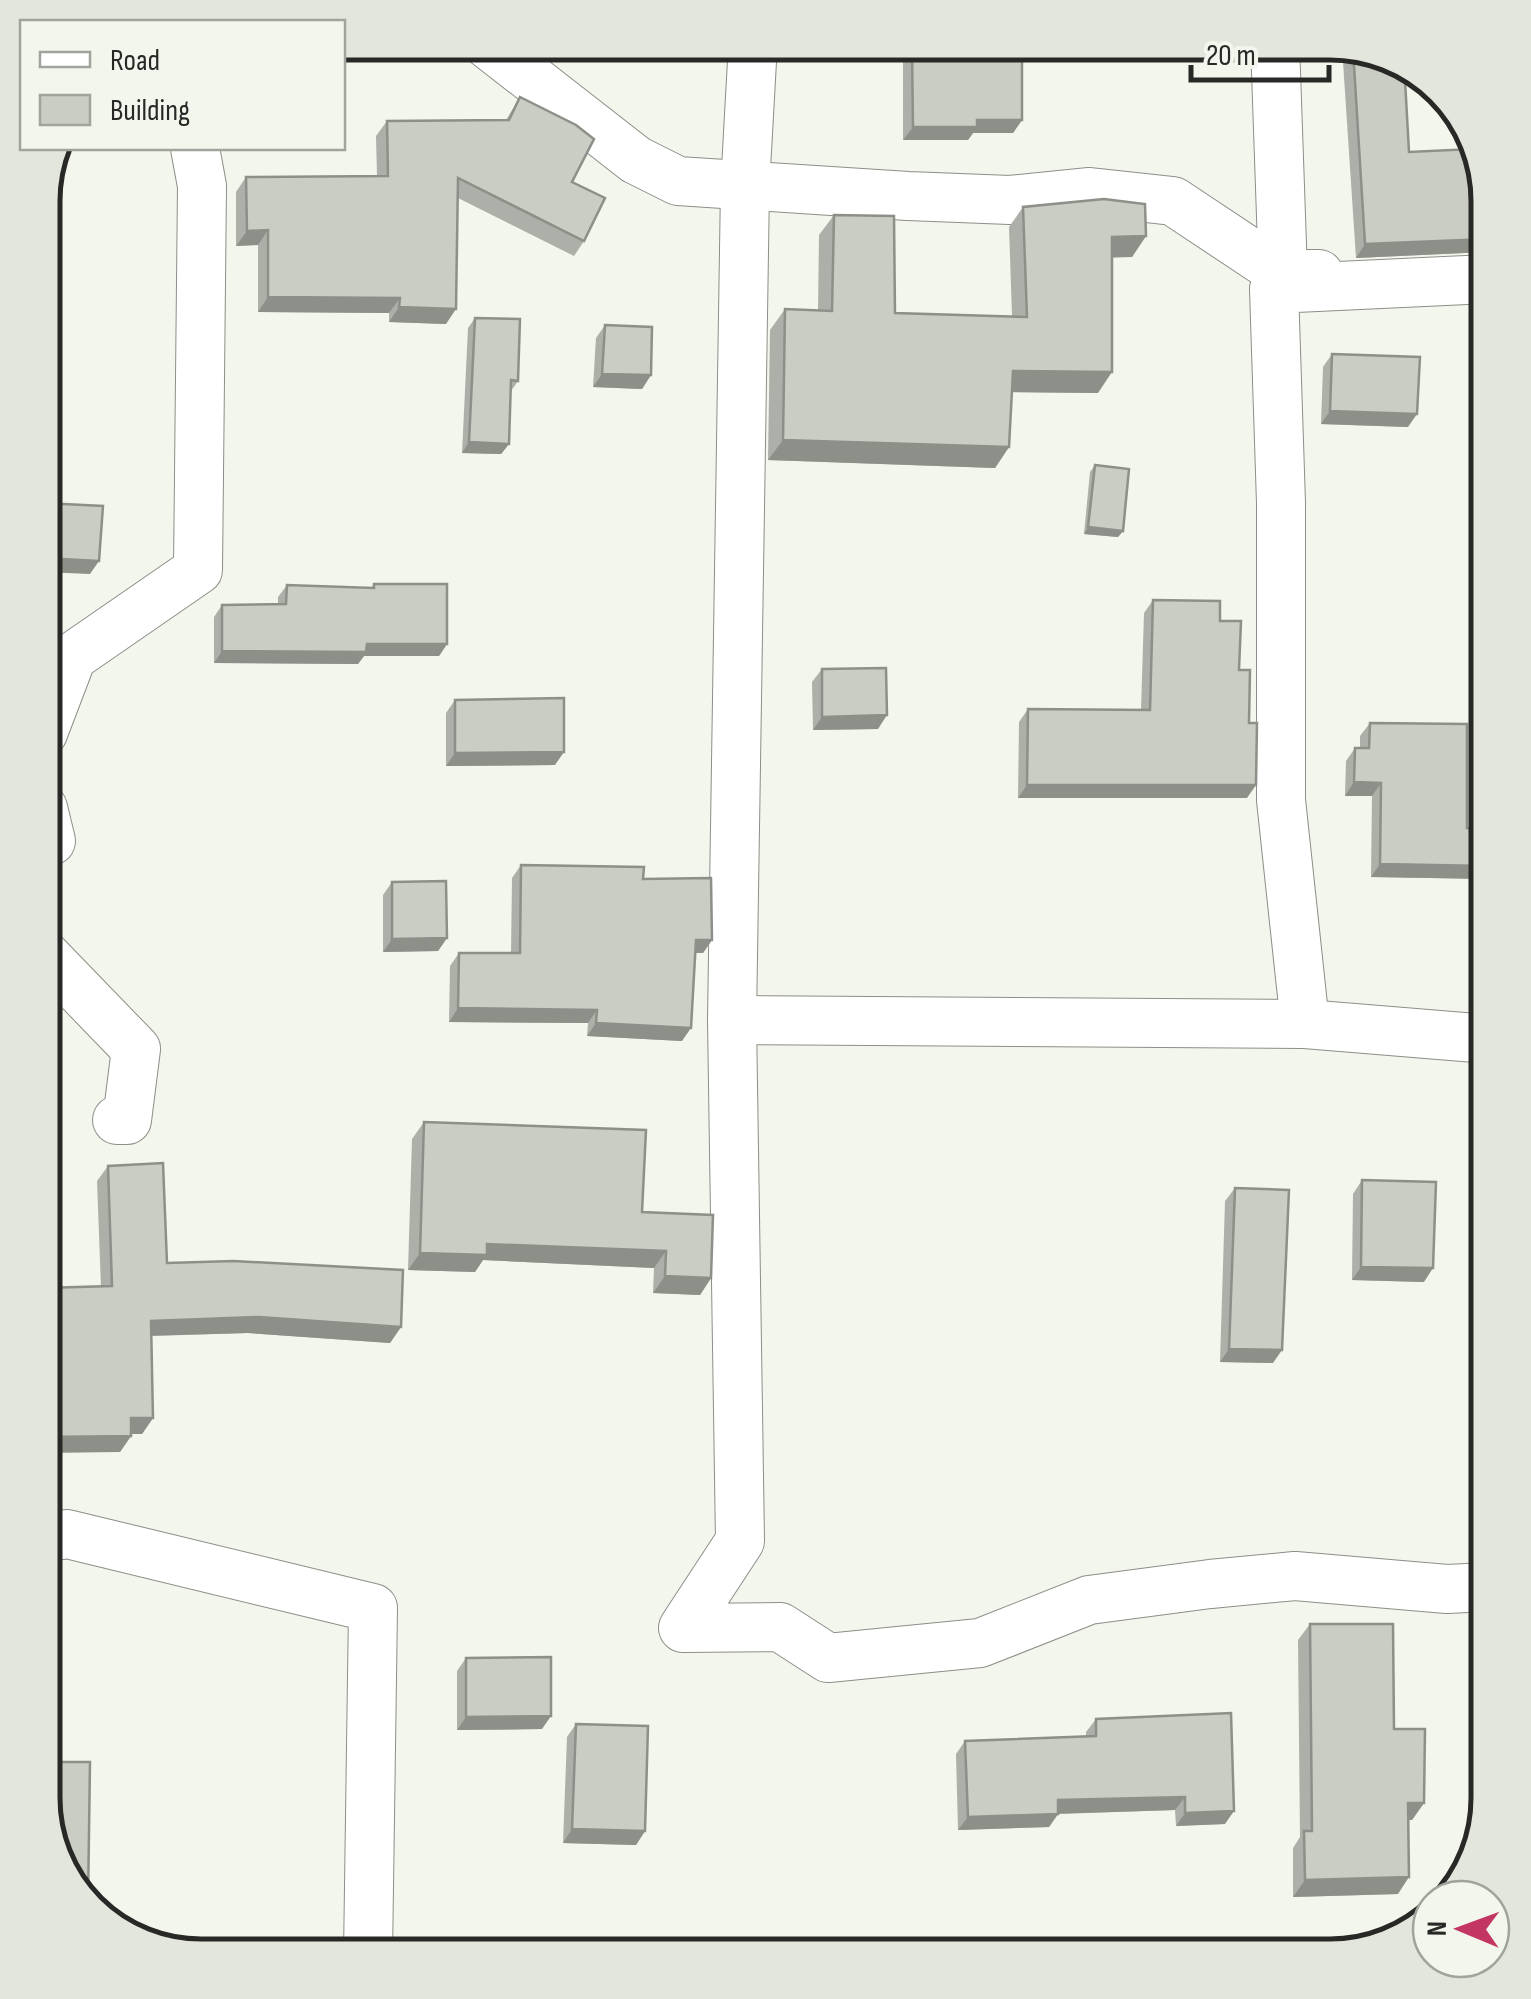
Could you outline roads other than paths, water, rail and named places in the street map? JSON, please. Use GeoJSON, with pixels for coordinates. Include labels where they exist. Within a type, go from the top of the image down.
{"type":"FeatureCollection","features":[{"type":"Feature","properties":{"kind":"street"},"geometry":{"type":"LineString","coordinates":[[509,60],[636,160],[678,181],[1010,200],[1090,192],[1173,201],[1283,274],[1471,278]]}},
{"type":"Feature","properties":{"kind":"street"},"geometry":{"type":"LineString","coordinates":[[752,60],[745,186],[732,1020],[740,1542],[683,1628],[780,1628],[828,1658],[980,1643],[1089,1600],[1210,1584],[1295,1576],[1471,1588]]}},
{"type":"Feature","properties":{"kind":"street"},"geometry":{"type":"LineString","coordinates":[[1276,60],[1283,274]]}},
{"type":"Feature","properties":{"kind":"street"},"geometry":{"type":"LineString","coordinates":[[60,689],[72,657],[198,570],[202,186],[195,150]]}},
{"type":"Feature","properties":{"kind":"street"},"geometry":{"type":"LineString","coordinates":[[1306,1024],[1282,800],[1281,503],[1274,289],[1471,279]]}},
{"type":"Feature","properties":{"kind":"street"},"geometry":{"type":"LineString","coordinates":[[60,975],[136,1048],[128,1120],[117,1120]]}},
{"type":"Feature","properties":{"kind":"street"},"geometry":{"type":"LineString","coordinates":[[732,1020],[1306,1024],[1471,1037]]}},
{"type":"Feature","properties":{"kind":"street"},"geometry":{"type":"LineString","coordinates":[[60,1535],[373,1608],[368,1939]]}}]}
